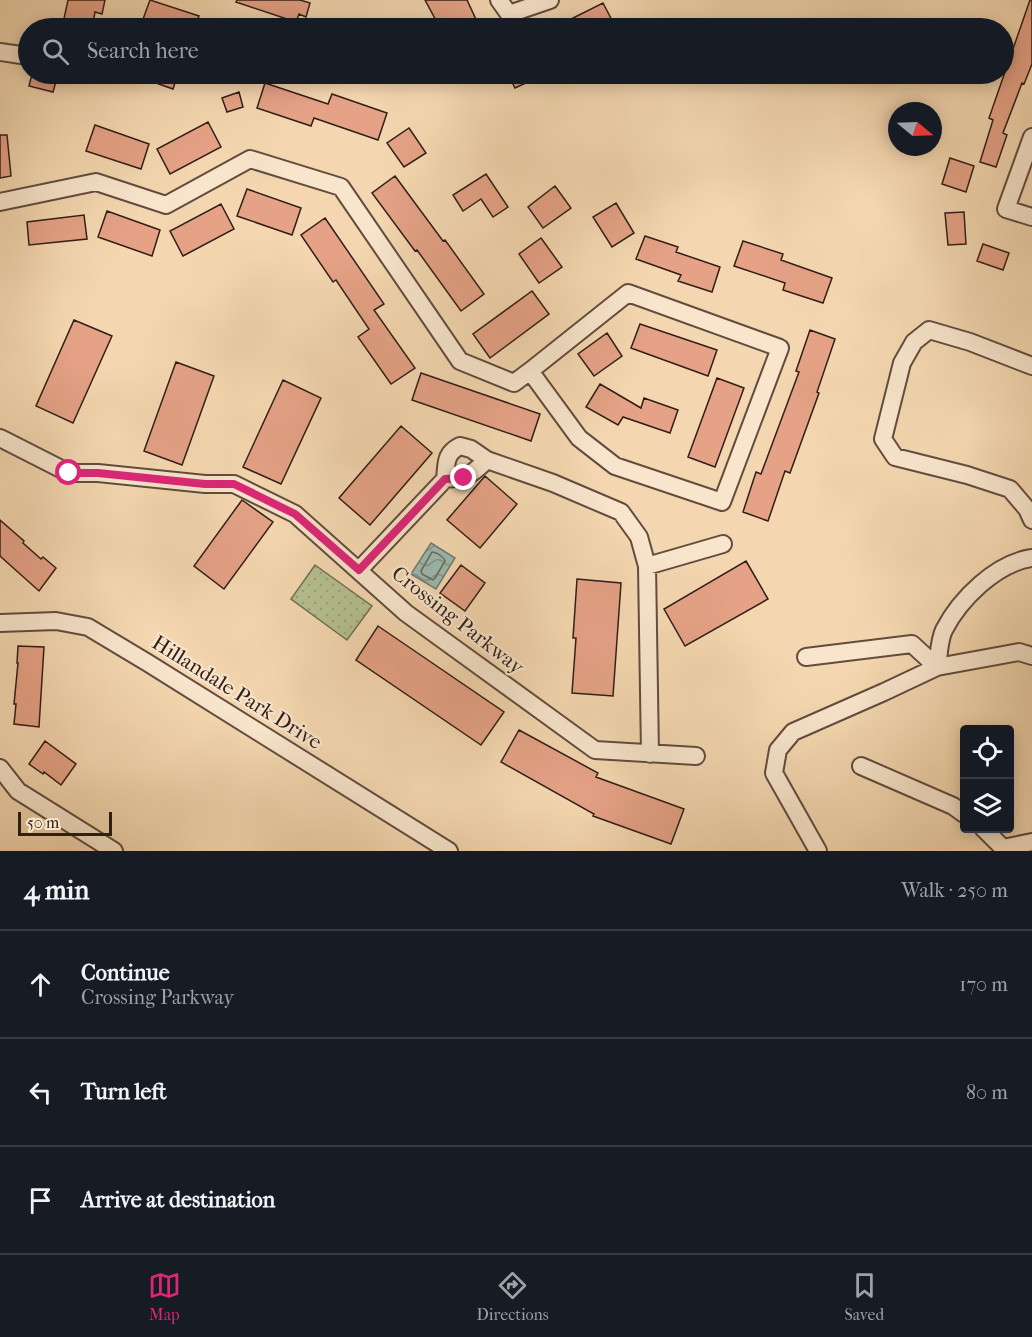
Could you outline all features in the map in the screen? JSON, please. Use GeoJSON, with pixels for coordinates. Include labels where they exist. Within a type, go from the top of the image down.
{"type":"FeatureCollection","features":[{"type":"Feature","properties":{"kind":"street"},"geometry":{"type":"LineString","coordinates":[[499,0],[509,15],[550,0]]}},
{"type":"Feature","properties":{"kind":"street"},"geometry":{"type":"LineString","coordinates":[[0,52],[18,55]]}},
{"type":"Feature","properties":{"kind":"street"},"geometry":{"type":"LineString","coordinates":[[1032,137],[1006,209],[1032,217]]}},
{"type":"Feature","properties":{"kind":"street"},"geometry":{"type":"LineString","coordinates":[[0,202],[96,182],[166,205],[250,159],[341,187],[460,361],[514,383],[628,293],[780,348],[722,502],[615,466],[579,438],[530,371]]}},
{"type":"Feature","properties":{"kind":"street"},"geometry":{"type":"LineString","coordinates":[[1032,366],[970,342],[929,330],[914,342],[902,363],[882,439],[895,457],[967,475],[1010,489],[1028,509],[1032,520]]}},
{"type":"Feature","properties":{"kind":"street","name":"Crossing Parkway"},"geometry":{"type":"LineString","coordinates":[[0,438],[69,473],[98,473],[205,484],[234,484],[295,514],[406,613],[595,750],[696,756]]}},
{"type":"Feature","properties":{"kind":"street"},"geometry":{"type":"LineString","coordinates":[[359,570],[445,479],[447,457],[453,449],[460,446],[471,449],[487,460],[553,483],[621,512],[639,537],[647,566],[650,754]]}},
{"type":"Feature","properties":{"kind":"street"},"geometry":{"type":"LineString","coordinates":[[445,479],[464,478],[487,460]]}},
{"type":"Feature","properties":{"kind":"street"},"geometry":{"type":"LineString","coordinates":[[647,566],[723,544]]}},
{"type":"Feature","properties":{"kind":"street"},"geometry":{"type":"LineString","coordinates":[[937,667],[943,632],[967,596],[998,570],[1032,558]]}},
{"type":"Feature","properties":{"kind":"street","name":"Hillandale Park Drive"},"geometry":{"type":"LineString","coordinates":[[0,623],[56,621],[88,627],[439,848]]}},
{"type":"Feature","properties":{"kind":"street"},"geometry":{"type":"LineString","coordinates":[[806,657],[912,644],[937,667]]}},
{"type":"Feature","properties":{"kind":"street"},"geometry":{"type":"LineString","coordinates":[[818,851],[774,773],[778,750],[792,732],[937,667],[1019,652],[1032,656]]}},
{"type":"Feature","properties":{"kind":"street"},"geometry":{"type":"LineString","coordinates":[[861,766],[960,811]]}},
{"type":"Feature","properties":{"kind":"street"},"geometry":{"type":"LineString","coordinates":[[0,768],[18,791],[114,851]]}},
{"type":"Feature","properties":{"kind":"street"},"geometry":{"type":"LineString","coordinates":[[987,833],[1000,850],[1032,842]]}},
{"type":"Feature","properties":{"kind":"green space"},"geometry":{"type":"Polygon","coordinates":[[[315,565],[372,606],[347,640],[291,599],[315,565]]]}},
{"type":"Feature","properties":{"kind":"water"},"geometry":{"type":"Polygon","coordinates":[[[431,543],[455,558],[436,589],[411,574],[431,543]]]}},
{"type":"Feature","properties":{"kind":"building"},"geometry":{"type":"Polygon","coordinates":[[[68,0],[105,0],[102,14],[95,12],[94,18],[64,18],[68,0]]]}},
{"type":"Feature","properties":{"kind":"building"},"geometry":{"type":"Polygon","coordinates":[[[150,0],[199,16],[198,18],[143,18],[150,0]]]}},
{"type":"Feature","properties":{"kind":"building"},"geometry":{"type":"Polygon","coordinates":[[[237,0],[300,0],[310,3],[306,17],[299,14],[298,18],[284,18],[236,2],[237,0]]]}},
{"type":"Feature","properties":{"kind":"building"},"geometry":{"type":"Polygon","coordinates":[[[425,0],[467,0],[475,18],[435,18],[425,0]]]}},
{"type":"Feature","properties":{"kind":"building"},"geometry":{"type":"Polygon","coordinates":[[[1030,0],[1032,0],[1032,64],[1024,84],[1022,83],[1003,133],[1007,135],[996,167],[980,162],[993,120],[989,118],[1001,84],[1014,84],[1014,46],[1030,0]]]}},
{"type":"Feature","properties":{"kind":"building"},"geometry":{"type":"Polygon","coordinates":[[[603,3],[611,18],[573,18],[603,3]]]}},
{"type":"Feature","properties":{"kind":"building"},"geometry":{"type":"Polygon","coordinates":[[[30,84],[55,84],[53,92],[29,86],[30,84]]]}},
{"type":"Feature","properties":{"kind":"building"},"geometry":{"type":"Polygon","coordinates":[[[159,84],[175,84],[173,89],[159,84]]]}},
{"type":"Feature","properties":{"kind":"building"},"geometry":{"type":"Polygon","coordinates":[[[265,84],[268,84],[328,104],[332,94],[387,113],[378,140],[314,118],[311,126],[257,108],[265,84]]]}},
{"type":"Feature","properties":{"kind":"building"},"geometry":{"type":"Polygon","coordinates":[[[239,92],[243,107],[227,112],[222,98],[239,92]]]}},
{"type":"Feature","properties":{"kind":"building"},"geometry":{"type":"Polygon","coordinates":[[[208,122],[221,147],[170,174],[157,149],[208,122]]]}},
{"type":"Feature","properties":{"kind":"building"},"geometry":{"type":"Polygon","coordinates":[[[95,125],[149,144],[141,169],[86,151],[95,125]]]}},
{"type":"Feature","properties":{"kind":"building"},"geometry":{"type":"Polygon","coordinates":[[[409,128],[426,153],[404,167],[387,143],[409,128]]]}},
{"type":"Feature","properties":{"kind":"building"},"geometry":{"type":"Polygon","coordinates":[[[0,135],[7,135],[11,176],[0,178],[0,135]]]}},
{"type":"Feature","properties":{"kind":"building"},"geometry":{"type":"Polygon","coordinates":[[[950,158],[974,166],[966,192],[942,184],[950,158]]]}},
{"type":"Feature","properties":{"kind":"building"},"geometry":{"type":"Polygon","coordinates":[[[486,174],[508,207],[493,217],[481,199],[463,211],[453,195],[486,174]]]}},
{"type":"Feature","properties":{"kind":"building"},"geometry":{"type":"Polygon","coordinates":[[[395,176],[484,294],[461,311],[372,193],[395,176]]]}},
{"type":"Feature","properties":{"kind":"building"},"geometry":{"type":"Polygon","coordinates":[[[555,186],[571,208],[543,228],[528,207],[555,186]]]}},
{"type":"Feature","properties":{"kind":"building"},"geometry":{"type":"Polygon","coordinates":[[[247,189],[301,208],[292,235],[237,216],[247,189]]]}},
{"type":"Feature","properties":{"kind":"building"},"geometry":{"type":"Polygon","coordinates":[[[616,203],[634,233],[612,247],[593,217],[616,203]]]}},
{"type":"Feature","properties":{"kind":"building"},"geometry":{"type":"Polygon","coordinates":[[[221,204],[234,229],[183,256],[170,231],[221,204]]]}},
{"type":"Feature","properties":{"kind":"building"},"geometry":{"type":"Polygon","coordinates":[[[107,211],[160,230],[152,256],[98,237],[107,211]]]}},
{"type":"Feature","properties":{"kind":"building"},"geometry":{"type":"Polygon","coordinates":[[[964,212],[966,244],[948,245],[945,213],[964,212]]]}},
{"type":"Feature","properties":{"kind":"building"},"geometry":{"type":"Polygon","coordinates":[[[84,215],[87,239],[29,245],[27,222],[84,215]]]}},
{"type":"Feature","properties":{"kind":"building"},"geometry":{"type":"Polygon","coordinates":[[[325,218],[384,304],[374,310],[415,368],[391,384],[358,337],[369,329],[336,280],[333,282],[301,235],[325,218]]]}},
{"type":"Feature","properties":{"kind":"building"},"geometry":{"type":"Polygon","coordinates":[[[645,236],[678,247],[676,252],[720,267],[712,292],[678,281],[681,275],[636,259],[645,236]]]}},
{"type":"Feature","properties":{"kind":"building"},"geometry":{"type":"Polygon","coordinates":[[[541,238],[562,267],[539,283],[519,254],[541,238]]]}},
{"type":"Feature","properties":{"kind":"building"},"geometry":{"type":"Polygon","coordinates":[[[743,241],[783,254],[781,260],[832,278],[823,303],[783,290],[785,283],[734,266],[743,241]]]}},
{"type":"Feature","properties":{"kind":"building"},"geometry":{"type":"Polygon","coordinates":[[[983,244],[1009,253],[1003,270],[977,261],[983,244]]]}},
{"type":"Feature","properties":{"kind":"building"},"geometry":{"type":"Polygon","coordinates":[[[532,291],[549,314],[490,358],[473,334],[532,291]]]}},
{"type":"Feature","properties":{"kind":"building"},"geometry":{"type":"Polygon","coordinates":[[[74,320],[112,336],[73,423],[36,406],[74,320]]]}},
{"type":"Feature","properties":{"kind":"building"},"geometry":{"type":"Polygon","coordinates":[[[640,324],[717,350],[708,376],[631,348],[640,324]]]}},
{"type":"Feature","properties":{"kind":"building"},"geometry":{"type":"Polygon","coordinates":[[[810,330],[835,339],[817,392],[819,393],[790,473],[785,471],[768,521],[743,512],[756,472],[761,474],[799,372],[796,371],[810,330]]]}},
{"type":"Feature","properties":{"kind":"building"},"geometry":{"type":"Polygon","coordinates":[[[607,333],[622,356],[594,376],[578,354],[607,333]]]}},
{"type":"Feature","properties":{"kind":"building"},"geometry":{"type":"Polygon","coordinates":[[[176,362],[214,376],[182,465],[144,451],[176,362]]]}},
{"type":"Feature","properties":{"kind":"building"},"geometry":{"type":"Polygon","coordinates":[[[421,373],[540,414],[531,441],[412,400],[421,373]]]}},
{"type":"Feature","properties":{"kind":"building"},"geometry":{"type":"Polygon","coordinates":[[[717,378],[744,388],[715,467],[688,457],[717,378]]]}},
{"type":"Feature","properties":{"kind":"building"},"geometry":{"type":"Polygon","coordinates":[[[283,380],[321,398],[281,484],[243,467],[283,380]]]}},
{"type":"Feature","properties":{"kind":"building"},"geometry":{"type":"Polygon","coordinates":[[[600,384],[641,408],[644,398],[678,410],[670,433],[623,417],[618,425],[586,407],[600,384]]]}},
{"type":"Feature","properties":{"kind":"building"},"geometry":{"type":"Polygon","coordinates":[[[401,426],[432,453],[370,525],[339,498],[401,426]]]}},
{"type":"Feature","properties":{"kind":"building"},"geometry":{"type":"Polygon","coordinates":[[[485,476],[517,504],[480,548],[447,520],[485,476]]]}},
{"type":"Feature","properties":{"kind":"building"},"geometry":{"type":"Polygon","coordinates":[[[242,500],[273,522],[224,589],[194,566],[242,500]]]}},
{"type":"Feature","properties":{"kind":"building"},"geometry":{"type":"Polygon","coordinates":[[[0,520],[41,559],[43,557],[56,568],[39,591],[0,556],[0,520]]]}},
{"type":"Feature","properties":{"kind":"building"},"geometry":{"type":"Polygon","coordinates":[[[746,561],[768,599],[685,646],[664,609],[746,561]]]}},
{"type":"Feature","properties":{"kind":"building"},"geometry":{"type":"Polygon","coordinates":[[[461,565],[485,583],[465,611],[440,593],[461,565]]]}},
{"type":"Feature","properties":{"kind":"building"},"geometry":{"type":"Polygon","coordinates":[[[577,579],[621,583],[613,696],[572,693],[577,579]]]}},
{"type":"Feature","properties":{"kind":"building"},"geometry":{"type":"Polygon","coordinates":[[[378,626],[504,712],[481,745],[356,660],[378,626]]]}},
{"type":"Feature","properties":{"kind":"building"},"geometry":{"type":"Polygon","coordinates":[[[18,646],[44,647],[39,727],[14,724],[18,646]]]}},
{"type":"Feature","properties":{"kind":"building"},"geometry":{"type":"Polygon","coordinates":[[[519,730],[598,773],[596,777],[684,809],[671,844],[593,816],[594,814],[501,762],[519,730]]]}},
{"type":"Feature","properties":{"kind":"building"},"geometry":{"type":"Polygon","coordinates":[[[45,741],[76,764],[61,785],[29,764],[45,741]]]}},
{"type":"Feature","properties":{"kind":"route"},"geometry":{"type":"LineString","coordinates":[[69,473],[98,473],[205,484],[234,484],[295,514],[359,570],[445,479],[464,478]]}}]}
